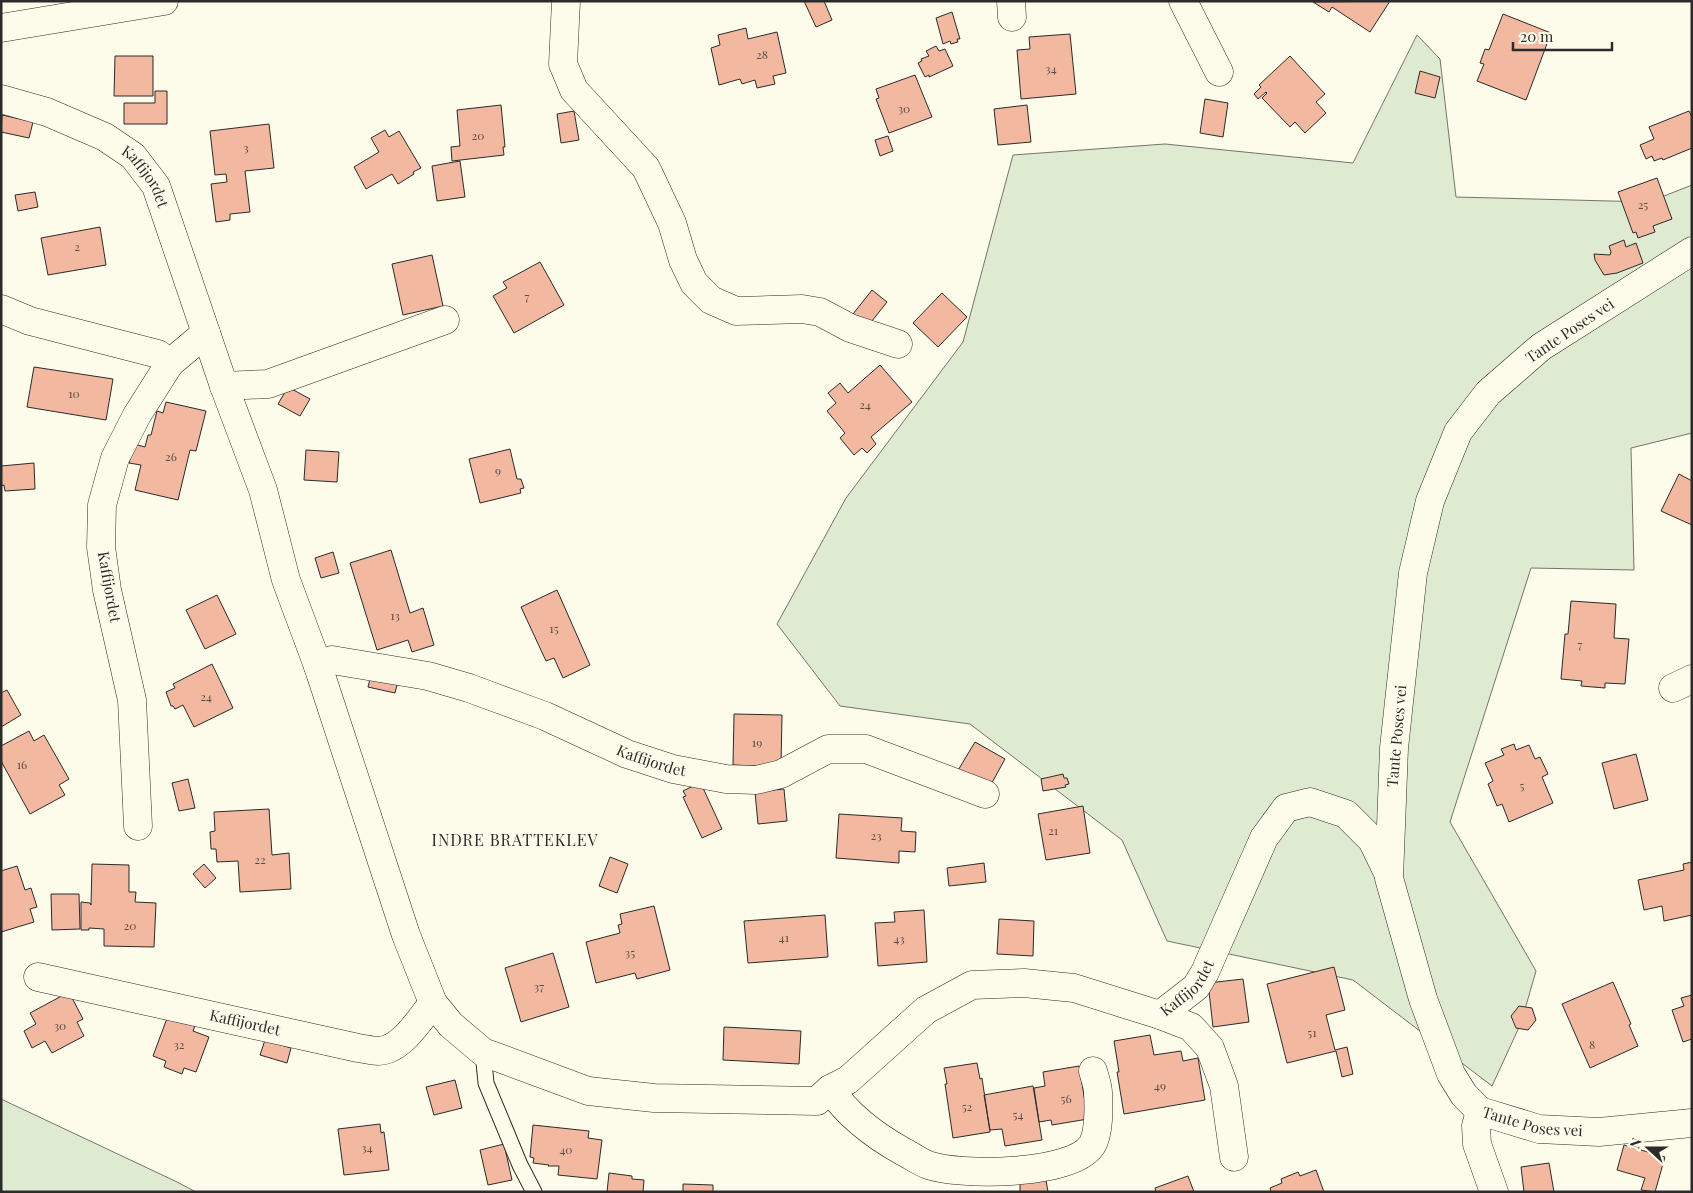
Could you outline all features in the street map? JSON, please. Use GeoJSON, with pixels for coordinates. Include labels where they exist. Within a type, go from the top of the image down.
{"type":"FeatureCollection","features":[{"type":"Feature","properties":{"kind":"street"},"geometry":{"type":"LineString","coordinates":[[566,1],[563,64],[574,90],[646,168],[672,223],[683,260],[694,283],[711,300],[736,311],[802,308],[820,312],[850,328],[898,344]]}},
{"type":"Feature","properties":{"kind":"street"},"geometry":{"type":"LineString","coordinates":[[1183,1],[1219,72]]}},
{"type":"Feature","properties":{"kind":"street"},"geometry":{"type":"LineString","coordinates":[[1,28],[158,2]]}},
{"type":"Feature","properties":{"kind":"street","name":"Kaffijordet"},"geometry":{"type":"LineString","coordinates":[[1,99],[46,112],[105,137],[133,156],[156,186],[224,386],[263,490],[286,580],[318,666],[406,935],[433,1003],[451,1026],[483,1052],[588,1091],[644,1097],[817,1101],[830,1089],[848,1080],[926,1010],[972,985],[1024,983],[1074,988],[1160,1015],[1196,988],[1205,972],[1264,838],[1286,808],[1310,802],[1346,814],[1372,840],[1389,878]]}},
{"type":"Feature","properties":{"kind":"street","name":"Tante Poses vei"},"geometry":{"type":"LineString","coordinates":[[1692,251],[1541,347],[1488,392],[1458,432],[1430,501],[1413,573],[1394,748],[1389,878],[1423,999],[1452,1074],[1464,1095],[1480,1111],[1540,1129],[1599,1132],[1692,1123]]}},
{"type":"Feature","properties":{"kind":"street"},"geometry":{"type":"LineString","coordinates":[[1,309],[30,321],[158,354],[170,363]]}},
{"type":"Feature","properties":{"kind":"street"},"geometry":{"type":"LineString","coordinates":[[224,386],[268,384],[445,320]]}},
{"type":"Feature","properties":{"kind":"street","name":"Kaffijordet"},"geometry":{"type":"LineString","coordinates":[[138,826],[132,700],[107,590],[101,546],[102,505],[115,458],[136,415],[170,363],[206,333]]}},
{"type":"Feature","properties":{"kind":"street","name":"Kaffijordet"},"geometry":{"type":"LineString","coordinates":[[318,666],[332,660],[428,676],[469,688],[544,716],[627,754],[682,771],[726,779],[756,780],[781,774],[828,749],[866,749],[985,794]]}},
{"type":"Feature","properties":{"kind":"street","name":"Kaffijordet"},"geometry":{"type":"LineString","coordinates":[[38,977],[358,1048],[380,1051],[395,1047],[411,1031],[433,1003]]}},
{"type":"Feature","properties":{"kind":"street"},"geometry":{"type":"LineString","coordinates":[[1160,1015],[1191,1028],[1210,1048],[1224,1086],[1234,1157]]}},
{"type":"Feature","properties":{"kind":"street"},"geometry":{"type":"LineString","coordinates":[[830,1089],[841,1106],[870,1132],[927,1165],[948,1170],[1000,1173],[1054,1165],[1078,1157],[1091,1147],[1096,1136],[1098,1092],[1093,1071]]}},
{"type":"Feature","properties":{"kind":"street"},"geometry":{"type":"LineString","coordinates":[[1480,1111],[1476,1126],[1477,1144],[1494,1192]]}},
{"type":"Feature","properties":{"kind":"lane"},"geometry":{"type":"LineString","coordinates":[[483,1052],[486,1084],[520,1165],[534,1192]]}},
{"type":"Feature","properties":{"kind":"green space"},"geometry":{"type":"Polygon","coordinates":[[[1417,35],[1440,59],[1456,197],[1649,202],[1692,185],[1692,433],[1631,448],[1634,570],[1531,568],[1450,822],[1536,971],[1521,1023],[1492,1086],[1353,980],[1167,941],[1122,840],[970,724],[840,706],[777,624],[846,498],[963,342],[1013,155],[1165,144],[1353,163],[1417,35]]]}},
{"type":"Feature","properties":{"kind":"green space"},"geometry":{"type":"Polygon","coordinates":[[[1,1099],[175,1181],[196,1192],[1,1192],[1,1099]]]}},
{"type":"Feature","properties":{"kind":"building"},"geometry":{"type":"Polygon","coordinates":[[[804,1],[824,1],[832,20],[816,27],[804,1]]]}},
{"type":"Feature","properties":{"kind":"building"},"geometry":{"type":"Polygon","coordinates":[[[1390,1],[1370,32],[1332,7],[1329,12],[1313,2],[1390,1]]]}},
{"type":"Feature","properties":{"kind":"building"},"geometry":{"type":"Polygon","coordinates":[[[952,12],[960,39],[957,39],[958,42],[951,44],[950,41],[943,44],[936,18],[952,12]]]}},
{"type":"Feature","properties":{"kind":"building"},"geometry":{"type":"Polygon","coordinates":[[[1503,14],[1551,33],[1526,100],[1477,81],[1484,64],[1480,63],[1485,49],[1489,50],[1503,14]]]}},
{"type":"Feature","properties":{"kind":"building"},"geometry":{"type":"Polygon","coordinates":[[[746,28],[748,39],[777,32],[786,73],[773,76],[775,84],[757,88],[755,80],[742,84],[740,79],[719,85],[711,48],[720,45],[718,35],[746,28]]]}},
{"type":"Feature","properties":{"kind":"building"},"geometry":{"type":"Polygon","coordinates":[[[1070,34],[1076,94],[1021,99],[1017,50],[1030,49],[1029,37],[1070,34]]]}},
{"type":"Feature","properties":{"kind":"building"},"geometry":{"type":"Polygon","coordinates":[[[936,46],[939,51],[945,49],[953,66],[925,77],[918,63],[922,61],[921,59],[929,56],[926,51],[936,46]]]}},
{"type":"Feature","properties":{"kind":"building"},"geometry":{"type":"Polygon","coordinates":[[[115,56],[153,56],[153,96],[114,96],[115,56]]]}},
{"type":"Feature","properties":{"kind":"building"},"geometry":{"type":"Polygon","coordinates":[[[1290,56],[1325,94],[1316,102],[1326,113],[1305,133],[1295,122],[1290,127],[1262,98],[1266,92],[1258,99],[1254,94],[1261,87],[1259,85],[1290,56]]]}},
{"type":"Feature","properties":{"kind":"building"},"geometry":{"type":"Polygon","coordinates":[[[1420,71],[1440,77],[1435,98],[1415,93],[1420,71]]]}},
{"type":"Feature","properties":{"kind":"building"},"geometry":{"type":"Polygon","coordinates":[[[915,75],[932,117],[889,133],[876,99],[879,98],[876,89],[915,75]]]}},
{"type":"Feature","properties":{"kind":"building"},"geometry":{"type":"Polygon","coordinates":[[[155,91],[167,91],[167,124],[124,124],[124,103],[155,103],[155,91]]]}},
{"type":"Feature","properties":{"kind":"building"},"geometry":{"type":"Polygon","coordinates":[[[1205,99],[1228,103],[1223,137],[1200,133],[1205,99]]]}},
{"type":"Feature","properties":{"kind":"building"},"geometry":{"type":"Polygon","coordinates":[[[501,105],[504,155],[452,161],[451,147],[460,146],[457,110],[501,105]]]}},
{"type":"Feature","properties":{"kind":"building"},"geometry":{"type":"Polygon","coordinates":[[[1027,105],[1031,142],[998,145],[994,109],[1027,105]]]}},
{"type":"Feature","properties":{"kind":"building"},"geometry":{"type":"Polygon","coordinates":[[[574,111],[579,140],[561,143],[557,114],[574,111]]]}},
{"type":"Feature","properties":{"kind":"building"},"geometry":{"type":"Polygon","coordinates":[[[1689,111],[1692,117],[1692,148],[1663,160],[1662,158],[1654,161],[1652,156],[1646,159],[1640,145],[1654,139],[1649,127],[1689,111]]]}},
{"type":"Feature","properties":{"kind":"building"},"geometry":{"type":"Polygon","coordinates":[[[2,115],[33,122],[29,138],[1,132],[2,115]]]}},
{"type":"Feature","properties":{"kind":"building"},"geometry":{"type":"Polygon","coordinates":[[[269,124],[274,168],[245,171],[250,212],[230,214],[230,220],[216,222],[211,184],[227,182],[226,174],[215,175],[210,131],[269,124]]]}},
{"type":"Feature","properties":{"kind":"building"},"geometry":{"type":"Polygon","coordinates":[[[385,130],[389,137],[399,131],[421,168],[398,184],[392,174],[366,189],[354,167],[379,152],[371,138],[385,130]]]}},
{"type":"Feature","properties":{"kind":"building"},"geometry":{"type":"Polygon","coordinates":[[[888,136],[893,151],[880,156],[875,140],[888,136]]]}},
{"type":"Feature","properties":{"kind":"building"},"geometry":{"type":"Polygon","coordinates":[[[460,161],[465,197],[437,201],[432,166],[460,161]]]}},
{"type":"Feature","properties":{"kind":"building"},"geometry":{"type":"Polygon","coordinates":[[[1657,178],[1672,219],[1653,226],[1655,232],[1638,238],[1636,232],[1633,233],[1618,192],[1657,178]]]}},
{"type":"Feature","properties":{"kind":"building"},"geometry":{"type":"Polygon","coordinates":[[[35,192],[38,207],[18,211],[15,195],[35,192]]]}},
{"type":"Feature","properties":{"kind":"building"},"geometry":{"type":"Polygon","coordinates":[[[100,227],[106,265],[48,275],[41,238],[100,227]]]}},
{"type":"Feature","properties":{"kind":"building"},"geometry":{"type":"Polygon","coordinates":[[[1624,240],[1626,247],[1636,243],[1643,263],[1617,273],[1604,275],[1595,260],[1594,254],[1610,255],[1609,246],[1624,240]]]}},
{"type":"Feature","properties":{"kind":"building"},"geometry":{"type":"Polygon","coordinates":[[[432,255],[443,306],[403,315],[392,264],[432,255]]]}},
{"type":"Feature","properties":{"kind":"building"},"geometry":{"type":"Polygon","coordinates":[[[540,262],[564,305],[514,333],[493,296],[507,288],[503,282],[540,262]]]}},
{"type":"Feature","properties":{"kind":"building"},"geometry":{"type":"Polygon","coordinates":[[[872,290],[887,302],[868,326],[853,314],[872,290]]]}},
{"type":"Feature","properties":{"kind":"building"},"geometry":{"type":"Polygon","coordinates":[[[942,293],[967,317],[938,347],[913,323],[942,293]]]}},
{"type":"Feature","properties":{"kind":"building"},"geometry":{"type":"Polygon","coordinates":[[[880,365],[912,402],[871,437],[876,444],[867,453],[862,448],[854,455],[840,438],[845,433],[827,411],[836,403],[828,393],[840,383],[848,393],[880,365]]]}},
{"type":"Feature","properties":{"kind":"building"},"geometry":{"type":"Polygon","coordinates":[[[34,367],[113,379],[106,420],[27,407],[34,367]]]}},
{"type":"Feature","properties":{"kind":"building"},"geometry":{"type":"Polygon","coordinates":[[[288,387],[310,399],[300,416],[278,404],[288,387]]]}},
{"type":"Feature","properties":{"kind":"building"},"geometry":{"type":"Polygon","coordinates":[[[166,402],[206,411],[196,451],[190,450],[178,500],[135,490],[141,465],[129,463],[134,444],[145,447],[148,435],[151,435],[157,411],[163,413],[166,402]]]}},
{"type":"Feature","properties":{"kind":"building"},"geometry":{"type":"Polygon","coordinates":[[[510,449],[517,479],[521,479],[524,488],[520,489],[521,493],[480,503],[469,459],[510,449]]]}},
{"type":"Feature","properties":{"kind":"building"},"geometry":{"type":"Polygon","coordinates":[[[306,450],[339,452],[337,482],[304,480],[306,450]]]}},
{"type":"Feature","properties":{"kind":"building"},"geometry":{"type":"Polygon","coordinates":[[[34,463],[35,489],[5,491],[4,485],[1,486],[1,466],[34,463]]]}},
{"type":"Feature","properties":{"kind":"building"},"geometry":{"type":"Polygon","coordinates":[[[1679,474],[1692,481],[1692,525],[1661,511],[1679,474]]]}},
{"type":"Feature","properties":{"kind":"building"},"geometry":{"type":"Polygon","coordinates":[[[391,550],[410,613],[423,608],[434,645],[412,652],[408,640],[377,650],[350,563],[391,550]]]}},
{"type":"Feature","properties":{"kind":"building"},"geometry":{"type":"Polygon","coordinates":[[[333,552],[339,573],[321,578],[315,558],[333,552]]]}},
{"type":"Feature","properties":{"kind":"building"},"geometry":{"type":"Polygon","coordinates":[[[557,590],[590,665],[563,678],[554,658],[546,661],[521,607],[557,590]]]}},
{"type":"Feature","properties":{"kind":"building"},"geometry":{"type":"Polygon","coordinates":[[[217,595],[236,634],[205,649],[186,610],[217,595]]]}},
{"type":"Feature","properties":{"kind":"building"},"geometry":{"type":"Polygon","coordinates":[[[1571,601],[1616,604],[1614,638],[1629,639],[1625,684],[1605,683],[1605,688],[1581,686],[1582,681],[1561,679],[1565,634],[1568,634],[1571,601]]]}},
{"type":"Feature","properties":{"kind":"building"},"geometry":{"type":"Polygon","coordinates":[[[212,664],[233,708],[194,727],[183,705],[175,709],[171,706],[166,692],[175,688],[173,684],[212,664]]]}},
{"type":"Feature","properties":{"kind":"building"},"geometry":{"type":"Polygon","coordinates":[[[372,671],[399,677],[395,693],[368,687],[372,671]]]}},
{"type":"Feature","properties":{"kind":"building"},"geometry":{"type":"Polygon","coordinates":[[[7,690],[21,715],[1,727],[1,693],[7,690]]]}},
{"type":"Feature","properties":{"kind":"building"},"geometry":{"type":"Polygon","coordinates":[[[734,714],[782,715],[781,767],[733,765],[734,714]]]}},
{"type":"Feature","properties":{"kind":"building"},"geometry":{"type":"Polygon","coordinates":[[[29,731],[34,741],[44,735],[69,779],[59,785],[65,795],[30,814],[1,761],[1,746],[29,731]]]}},
{"type":"Feature","properties":{"kind":"building"},"geometry":{"type":"Polygon","coordinates":[[[975,742],[1005,759],[988,790],[957,772],[975,742]]]}},
{"type":"Feature","properties":{"kind":"building"},"geometry":{"type":"Polygon","coordinates":[[[1514,744],[1516,750],[1529,745],[1535,759],[1540,757],[1548,774],[1542,777],[1553,803],[1509,822],[1502,804],[1497,806],[1488,784],[1493,781],[1485,763],[1504,755],[1501,749],[1514,744]]]}},
{"type":"Feature","properties":{"kind":"building"},"geometry":{"type":"Polygon","coordinates":[[[1636,754],[1648,800],[1614,809],[1602,763],[1636,754]]]}},
{"type":"Feature","properties":{"kind":"building"},"geometry":{"type":"Polygon","coordinates":[[[1063,774],[1069,784],[1065,785],[1066,787],[1043,791],[1041,779],[1063,774]]]}},
{"type":"Feature","properties":{"kind":"building"},"geometry":{"type":"Polygon","coordinates":[[[188,779],[195,808],[179,811],[172,783],[188,779]]]}},
{"type":"Feature","properties":{"kind":"building"},"geometry":{"type":"Polygon","coordinates":[[[699,783],[722,829],[702,838],[683,797],[686,796],[683,791],[699,783]]]}},
{"type":"Feature","properties":{"kind":"building"},"geometry":{"type":"Polygon","coordinates":[[[784,789],[787,821],[758,824],[755,792],[784,789]]]}},
{"type":"Feature","properties":{"kind":"building"},"geometry":{"type":"Polygon","coordinates":[[[1083,806],[1090,853],[1046,860],[1038,814],[1083,806]]]}},
{"type":"Feature","properties":{"kind":"building"},"geometry":{"type":"Polygon","coordinates":[[[269,809],[272,855],[289,853],[291,889],[240,892],[238,861],[217,862],[216,849],[211,849],[210,832],[215,831],[214,812],[269,809]]]}},
{"type":"Feature","properties":{"kind":"building"},"geometry":{"type":"Polygon","coordinates":[[[839,814],[902,818],[901,831],[916,832],[915,852],[899,851],[899,863],[836,858],[839,814]]]}},
{"type":"Feature","properties":{"kind":"building"},"geometry":{"type":"Polygon","coordinates":[[[610,857],[628,864],[617,893],[599,886],[610,857]]]}},
{"type":"Feature","properties":{"kind":"building"},"geometry":{"type":"Polygon","coordinates":[[[1692,862],[1692,915],[1664,921],[1662,906],[1644,910],[1638,880],[1684,870],[1683,864],[1692,862]]]}},
{"type":"Feature","properties":{"kind":"building"},"geometry":{"type":"Polygon","coordinates":[[[984,863],[986,882],[949,886],[947,868],[984,863]]]}},
{"type":"Feature","properties":{"kind":"building"},"geometry":{"type":"Polygon","coordinates":[[[92,864],[129,865],[129,892],[136,892],[135,902],[156,903],[154,947],[104,946],[104,929],[89,928],[89,930],[81,930],[81,902],[90,903],[91,905],[92,864]]]}},
{"type":"Feature","properties":{"kind":"building"},"geometry":{"type":"Polygon","coordinates":[[[204,864],[216,878],[205,888],[193,874],[204,864]]]}},
{"type":"Feature","properties":{"kind":"building"},"geometry":{"type":"Polygon","coordinates":[[[17,866],[25,890],[31,888],[37,907],[30,909],[34,922],[1,932],[1,871],[17,866]]]}},
{"type":"Feature","properties":{"kind":"building"},"geometry":{"type":"Polygon","coordinates":[[[51,894],[79,894],[80,929],[52,930],[51,894]]]}},
{"type":"Feature","properties":{"kind":"building"},"geometry":{"type":"Polygon","coordinates":[[[654,906],[670,970],[637,979],[635,973],[596,983],[586,942],[620,933],[618,925],[622,924],[620,914],[654,906]]]}},
{"type":"Feature","properties":{"kind":"building"},"geometry":{"type":"Polygon","coordinates":[[[924,910],[927,962],[878,966],[875,923],[895,922],[894,912],[924,910]]]}},
{"type":"Feature","properties":{"kind":"building"},"geometry":{"type":"Polygon","coordinates":[[[825,915],[828,957],[748,963],[744,921],[825,915]]]}},
{"type":"Feature","properties":{"kind":"building"},"geometry":{"type":"Polygon","coordinates":[[[999,919],[1034,921],[1033,956],[997,954],[999,919]]]}},
{"type":"Feature","properties":{"kind":"building"},"geometry":{"type":"Polygon","coordinates":[[[553,953],[569,1007],[521,1022],[505,968],[553,953]]]}},
{"type":"Feature","properties":{"kind":"building"},"geometry":{"type":"Polygon","coordinates":[[[1334,967],[1345,1010],[1326,1015],[1335,1050],[1347,1047],[1353,1074],[1342,1077],[1336,1051],[1287,1063],[1267,984],[1334,967]]]}},
{"type":"Feature","properties":{"kind":"building"},"geometry":{"type":"Polygon","coordinates":[[[1243,979],[1249,1022],[1213,1027],[1208,983],[1243,979]]]}},
{"type":"Feature","properties":{"kind":"building"},"geometry":{"type":"Polygon","coordinates":[[[1613,982],[1638,1046],[1590,1068],[1562,1004],[1613,982]]]}},
{"type":"Feature","properties":{"kind":"building"},"geometry":{"type":"Polygon","coordinates":[[[69,992],[83,1019],[77,1022],[84,1036],[52,1053],[45,1041],[32,1048],[24,1031],[36,1024],[30,1013],[69,992]]]}},
{"type":"Feature","properties":{"kind":"building"},"geometry":{"type":"Polygon","coordinates":[[[1692,995],[1692,1039],[1683,1042],[1672,1010],[1684,1006],[1681,998],[1692,995]]]}},
{"type":"Feature","properties":{"kind":"building"},"geometry":{"type":"Polygon","coordinates":[[[1519,1006],[1532,1008],[1536,1020],[1528,1030],[1516,1028],[1511,1016],[1519,1006]]]}},
{"type":"Feature","properties":{"kind":"building"},"geometry":{"type":"Polygon","coordinates":[[[169,1013],[196,1023],[193,1031],[209,1037],[196,1072],[184,1068],[182,1074],[164,1067],[166,1061],[153,1056],[169,1013]]]}},
{"type":"Feature","properties":{"kind":"building"},"geometry":{"type":"Polygon","coordinates":[[[724,1027],[801,1031],[799,1064],[723,1060],[724,1027]]]}},
{"type":"Feature","properties":{"kind":"building"},"geometry":{"type":"Polygon","coordinates":[[[1150,1035],[1154,1055],[1181,1051],[1183,1061],[1198,1058],[1205,1100],[1124,1114],[1114,1041],[1150,1035]]]}},
{"type":"Feature","properties":{"kind":"building"},"geometry":{"type":"Polygon","coordinates":[[[265,1040],[291,1048],[287,1063],[260,1055],[265,1040]]]}},
{"type":"Feature","properties":{"kind":"building"},"geometry":{"type":"Polygon","coordinates":[[[977,1063],[980,1079],[982,1078],[990,1132],[953,1138],[944,1068],[977,1063]]]}},
{"type":"Feature","properties":{"kind":"building"},"geometry":{"type":"Polygon","coordinates":[[[1079,1066],[1088,1119],[1052,1125],[1051,1120],[1039,1122],[1034,1088],[1045,1086],[1043,1072],[1079,1066]]]}},
{"type":"Feature","properties":{"kind":"building"},"geometry":{"type":"Polygon","coordinates":[[[455,1080],[462,1108],[434,1115],[426,1087],[455,1080]]]}},
{"type":"Feature","properties":{"kind":"building"},"geometry":{"type":"Polygon","coordinates":[[[1033,1086],[1042,1140],[1005,1146],[1002,1129],[990,1130],[984,1095],[1033,1086]]]}},
{"type":"Feature","properties":{"kind":"building"},"geometry":{"type":"Polygon","coordinates":[[[380,1124],[381,1133],[384,1132],[389,1170],[344,1175],[338,1129],[380,1124]]]}},
{"type":"Feature","properties":{"kind":"building"},"geometry":{"type":"Polygon","coordinates":[[[533,1125],[589,1131],[588,1138],[602,1140],[597,1179],[558,1175],[559,1166],[533,1163],[534,1158],[530,1157],[533,1125]]]}},
{"type":"Feature","properties":{"kind":"building"},"geometry":{"type":"Polygon","coordinates":[[[504,1144],[512,1180],[488,1185],[480,1150],[504,1144]]]}},
{"type":"Feature","properties":{"kind":"building"},"geometry":{"type":"Polygon","coordinates":[[[1624,1145],[1665,1157],[1655,1192],[1641,1190],[1645,1178],[1617,1170],[1624,1145]]]}},
{"type":"Feature","properties":{"kind":"building"},"geometry":{"type":"Polygon","coordinates":[[[1549,1163],[1554,1192],[1524,1192],[1521,1167],[1549,1163]]]}},
{"type":"Feature","properties":{"kind":"building"},"geometry":{"type":"Polygon","coordinates":[[[1316,1170],[1324,1192],[1271,1192],[1270,1188],[1282,1183],[1281,1179],[1298,1172],[1300,1176],[1316,1170]]]}},
{"type":"Feature","properties":{"kind":"building"},"geometry":{"type":"Polygon","coordinates":[[[609,1173],[632,1176],[632,1179],[644,1180],[643,1192],[607,1192],[609,1173]]]}},
{"type":"Feature","properties":{"kind":"building"},"geometry":{"type":"Polygon","coordinates":[[[1188,1176],[1194,1192],[1156,1192],[1155,1188],[1188,1176]]]}},
{"type":"Feature","properties":{"kind":"building"},"geometry":{"type":"Polygon","coordinates":[[[1046,1180],[1048,1192],[1020,1192],[1020,1181],[1046,1180]]]}},
{"type":"Feature","properties":{"kind":"building"},"geometry":{"type":"Polygon","coordinates":[[[683,1184],[713,1185],[713,1192],[683,1192],[683,1184]]]}},
{"type":"Feature","properties":{"kind":"district","name":"INDRE BRATTEKLEV"},"geometry":{"type":"Point","coordinates":[515,840]}}]}
